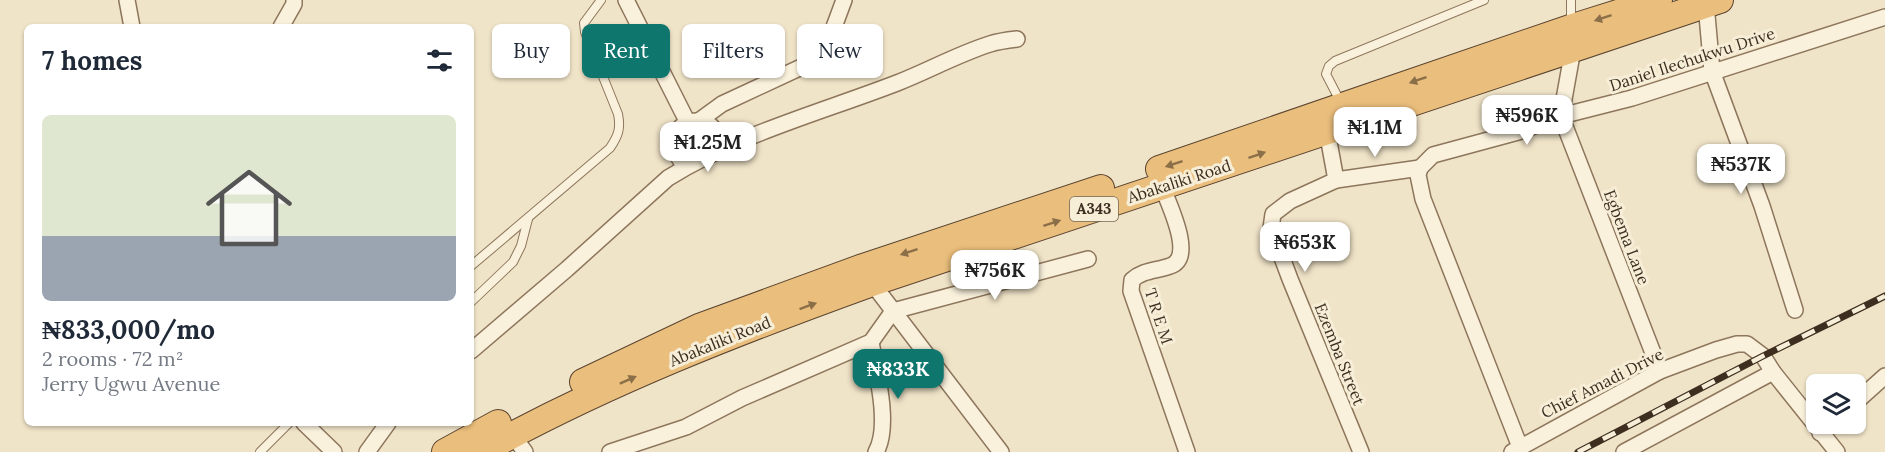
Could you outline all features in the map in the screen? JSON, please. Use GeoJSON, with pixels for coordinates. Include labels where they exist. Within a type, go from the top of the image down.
{"type":"FeatureCollection","features":[{"type":"Feature","properties":{"kind":"highway","name":"Abakaliki Road"},"geometry":{"type":"LineString","coordinates":[[481,452],[518,443],[571,405],[684,355],[769,321],[872,284],[1327,131],[1572,39],[1654,1]]}},
{"type":"Feature","properties":{"kind":"highway","name":"Abakaliki Road"},"geometry":{"type":"LineString","coordinates":[[446,452],[505,420],[699,327],[863,267],[1343,107],[1572,39],[1713,2]]}},
{"type":"Feature","properties":{"kind":"street"},"geometry":{"type":"LineString","coordinates":[[128,0],[132,24]]}},
{"type":"Feature","properties":{"kind":"street"},"geometry":{"type":"LineString","coordinates":[[283,24],[294,0]]}},
{"type":"Feature","properties":{"kind":"street"},"geometry":{"type":"LineString","coordinates":[[626,0],[694,122]]}},
{"type":"Feature","properties":{"kind":"street"},"geometry":{"type":"LineString","coordinates":[[685,167],[677,157],[674,140],[678,131],[722,104],[810,63],[825,46],[844,0]]}},
{"type":"Feature","properties":{"kind":"street"},"geometry":{"type":"LineString","coordinates":[[1713,2],[1712,71],[1762,206],[1795,310]]}},
{"type":"Feature","properties":{"kind":"street","name":"Daniel Ilechukwu Drive"},"geometry":{"type":"LineString","coordinates":[[1420,168],[1433,155],[1518,132],[1561,116],[1632,98],[1885,18]]}},
{"type":"Feature","properties":{"kind":"street"},"geometry":{"type":"LineString","coordinates":[[474,348],[668,178],[685,167],[716,151],[793,119],[896,84],[990,44],[1017,39]]}},
{"type":"Feature","properties":{"kind":"street"},"geometry":{"type":"LineString","coordinates":[[1561,116],[1572,39]]}},
{"type":"Feature","properties":{"kind":"street","name":"Egbema Lane"},"geometry":{"type":"LineString","coordinates":[[1561,116],[1660,371]]}},
{"type":"Feature","properties":{"kind":"street"},"geometry":{"type":"LineString","coordinates":[[694,122],[708,123],[718,141],[716,151]]}},
{"type":"Feature","properties":{"kind":"street"},"geometry":{"type":"LineString","coordinates":[[1327,131],[1336,180]]}},
{"type":"Feature","properties":{"kind":"street"},"geometry":{"type":"LineString","coordinates":[[1420,168],[1418,176],[1423,199],[1515,449]]}},
{"type":"Feature","properties":{"kind":"street","name":"Ezemba Street"},"geometry":{"type":"LineString","coordinates":[[1361,452],[1271,228],[1273,214],[1290,201],[1336,180],[1420,168]]}},
{"type":"Feature","properties":{"kind":"street","name":"T R E M"},"geometry":{"type":"LineString","coordinates":[[1162,186],[1182,241],[1181,257],[1173,266],[1140,273],[1132,280],[1131,291],[1187,452]]}},
{"type":"Feature","properties":{"kind":"street"},"geometry":{"type":"LineString","coordinates":[[610,452],[686,427],[742,398],[871,342],[893,311],[1088,259]]}},
{"type":"Feature","properties":{"kind":"street"},"geometry":{"type":"LineString","coordinates":[[872,284],[1001,452]]}},
{"type":"Feature","properties":{"kind":"street"},"geometry":{"type":"LineString","coordinates":[[871,342],[882,400],[881,443],[876,452]]}},
{"type":"Feature","properties":{"kind":"street","name":"Chief Amadi Drive"},"geometry":{"type":"LineString","coordinates":[[1515,449],[1660,371],[1716,350],[1737,344],[1747,344],[1763,356],[1773,372]]}},
{"type":"Feature","properties":{"kind":"street"},"geometry":{"type":"LineString","coordinates":[[1631,450],[1773,372],[1806,407]]}},
{"type":"Feature","properties":{"kind":"street"},"geometry":{"type":"LineString","coordinates":[[1866,393],[1885,376]]}},
{"type":"Feature","properties":{"kind":"street"},"geometry":{"type":"LineString","coordinates":[[307,426],[334,452]]}},
{"type":"Feature","properties":{"kind":"street"},"geometry":{"type":"LineString","coordinates":[[367,452],[386,426]]}},
{"type":"Feature","properties":{"kind":"street"},"geometry":{"type":"LineString","coordinates":[[1829,434],[1837,452]]}},
{"type":"Feature","properties":{"kind":"lane"},"geometry":{"type":"LineString","coordinates":[[474,263],[609,148],[621,127],[618,114],[585,32],[584,23],[601,0]]}},
{"type":"Feature","properties":{"kind":"lane"},"geometry":{"type":"LineString","coordinates":[[1343,107],[1326,74],[1329,66],[1335,61],[1484,0]]}},
{"type":"Feature","properties":{"kind":"lane"},"geometry":{"type":"LineString","coordinates":[[1571,0],[1572,39]]}},
{"type":"Feature","properties":{"kind":"lane"},"geometry":{"type":"LineString","coordinates":[[474,299],[513,262],[521,246],[528,218]]}},
{"type":"Feature","properties":{"kind":"lane"},"geometry":{"type":"LineString","coordinates":[[260,452],[286,426]]}},
{"type":"Feature","properties":{"kind":"railway"},"geometry":{"type":"LineString","coordinates":[[1578,452],[1885,296]]}}]}
